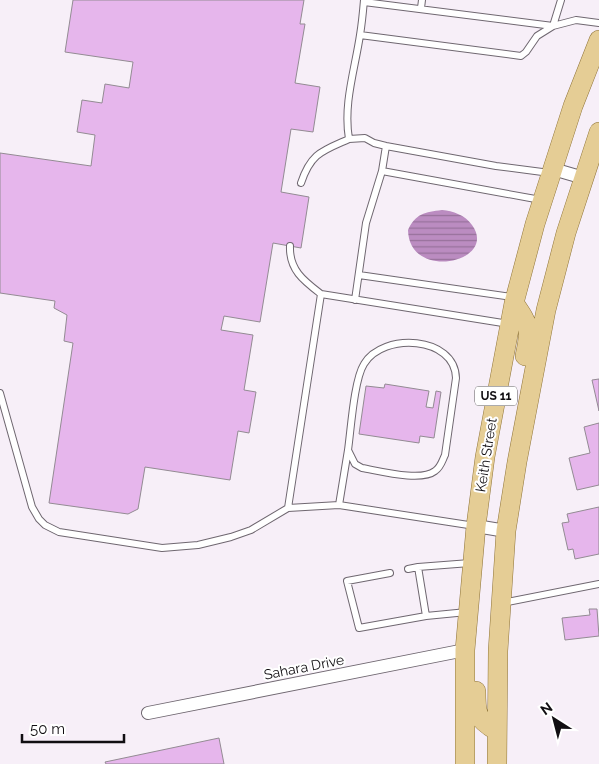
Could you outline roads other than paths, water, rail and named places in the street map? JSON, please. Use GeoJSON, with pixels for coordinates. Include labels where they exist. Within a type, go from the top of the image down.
{"type":"FeatureCollection","features":[{"type":"Feature","properties":{"kind":"main road","name":"Keith Street"},"geometry":{"type":"LineString","coordinates":[[465,764],[465,650],[484,457],[515,301],[552,171],[573,106],[599,40]]}},
{"type":"Feature","properties":{"kind":"main road","name":"US 11"},"geometry":{"type":"LineString","coordinates":[[497,764],[498,651],[506,531],[546,310],[566,233],[599,132]]}},
{"type":"Feature","properties":{"kind":"main road"},"geometry":{"type":"LineString","coordinates":[[515,301],[527,322],[530,336],[517,394],[523,431]]}},
{"type":"Feature","properties":{"kind":"main road"},"geometry":{"type":"LineString","coordinates":[[468,615],[476,659],[476,707],[479,718],[484,724],[498,731]]}},
{"type":"Feature","properties":{"kind":"street"},"geometry":{"type":"LineString","coordinates":[[552,171],[584,178]]}},
{"type":"Feature","properties":{"kind":"street"},"geometry":{"type":"LineString","coordinates":[[476,526],[506,531]]}},
{"type":"Feature","properties":{"kind":"street","name":"Sahara Drive"},"geometry":{"type":"LineString","coordinates":[[148,713],[465,650]]}},
{"type":"Feature","properties":{"kind":"lane"},"geometry":{"type":"LineString","coordinates":[[421,8],[422,0]]}},
{"type":"Feature","properties":{"kind":"lane"},"geometry":{"type":"LineString","coordinates":[[553,26],[561,0]]}},
{"type":"Feature","properties":{"kind":"lane"},"geometry":{"type":"LineString","coordinates":[[349,139],[347,111],[364,1],[553,26]]}},
{"type":"Feature","properties":{"kind":"lane"},"geometry":{"type":"LineString","coordinates":[[360,35],[521,56],[537,36],[553,26],[576,20],[599,23]]}},
{"type":"Feature","properties":{"kind":"lane"},"geometry":{"type":"LineString","coordinates":[[301,183],[310,163],[317,155],[349,139],[365,138],[386,146],[496,166],[552,171]]}},
{"type":"Feature","properties":{"kind":"lane"},"geometry":{"type":"LineString","coordinates":[[356,300],[366,223],[382,171],[386,146]]}},
{"type":"Feature","properties":{"kind":"lane"},"geometry":{"type":"LineString","coordinates":[[382,171],[543,200]]}},
{"type":"Feature","properties":{"kind":"lane"},"geometry":{"type":"LineString","coordinates":[[290,246],[291,262],[297,273],[321,294],[510,324]]}},
{"type":"Feature","properties":{"kind":"lane"},"geometry":{"type":"LineString","coordinates":[[359,275],[515,301]]}},
{"type":"Feature","properties":{"kind":"lane"},"geometry":{"type":"LineString","coordinates":[[288,508],[321,294]]}},
{"type":"Feature","properties":{"kind":"lane"},"geometry":{"type":"LineString","coordinates":[[339,505],[359,376],[364,364],[372,354],[391,344],[408,343],[434,348],[449,357],[454,366],[456,378],[445,455],[440,467],[427,476],[362,468],[355,464],[348,450]]}},
{"type":"Feature","properties":{"kind":"lane"},"geometry":{"type":"LineString","coordinates":[[0,393],[32,506],[39,519],[45,525],[59,532],[139,546],[180,547],[215,541],[251,530],[288,508],[339,505],[476,526]]}},
{"type":"Feature","properties":{"kind":"lane"},"geometry":{"type":"LineString","coordinates":[[408,569],[473,562]]}},
{"type":"Feature","properties":{"kind":"lane"},"geometry":{"type":"LineString","coordinates":[[418,567],[426,616]]}},
{"type":"Feature","properties":{"kind":"lane"},"geometry":{"type":"LineString","coordinates":[[390,573],[347,582],[359,628],[426,616],[468,615]]}},
{"type":"Feature","properties":{"kind":"lane"},"geometry":{"type":"LineString","coordinates":[[501,603],[599,584]]}}]}
